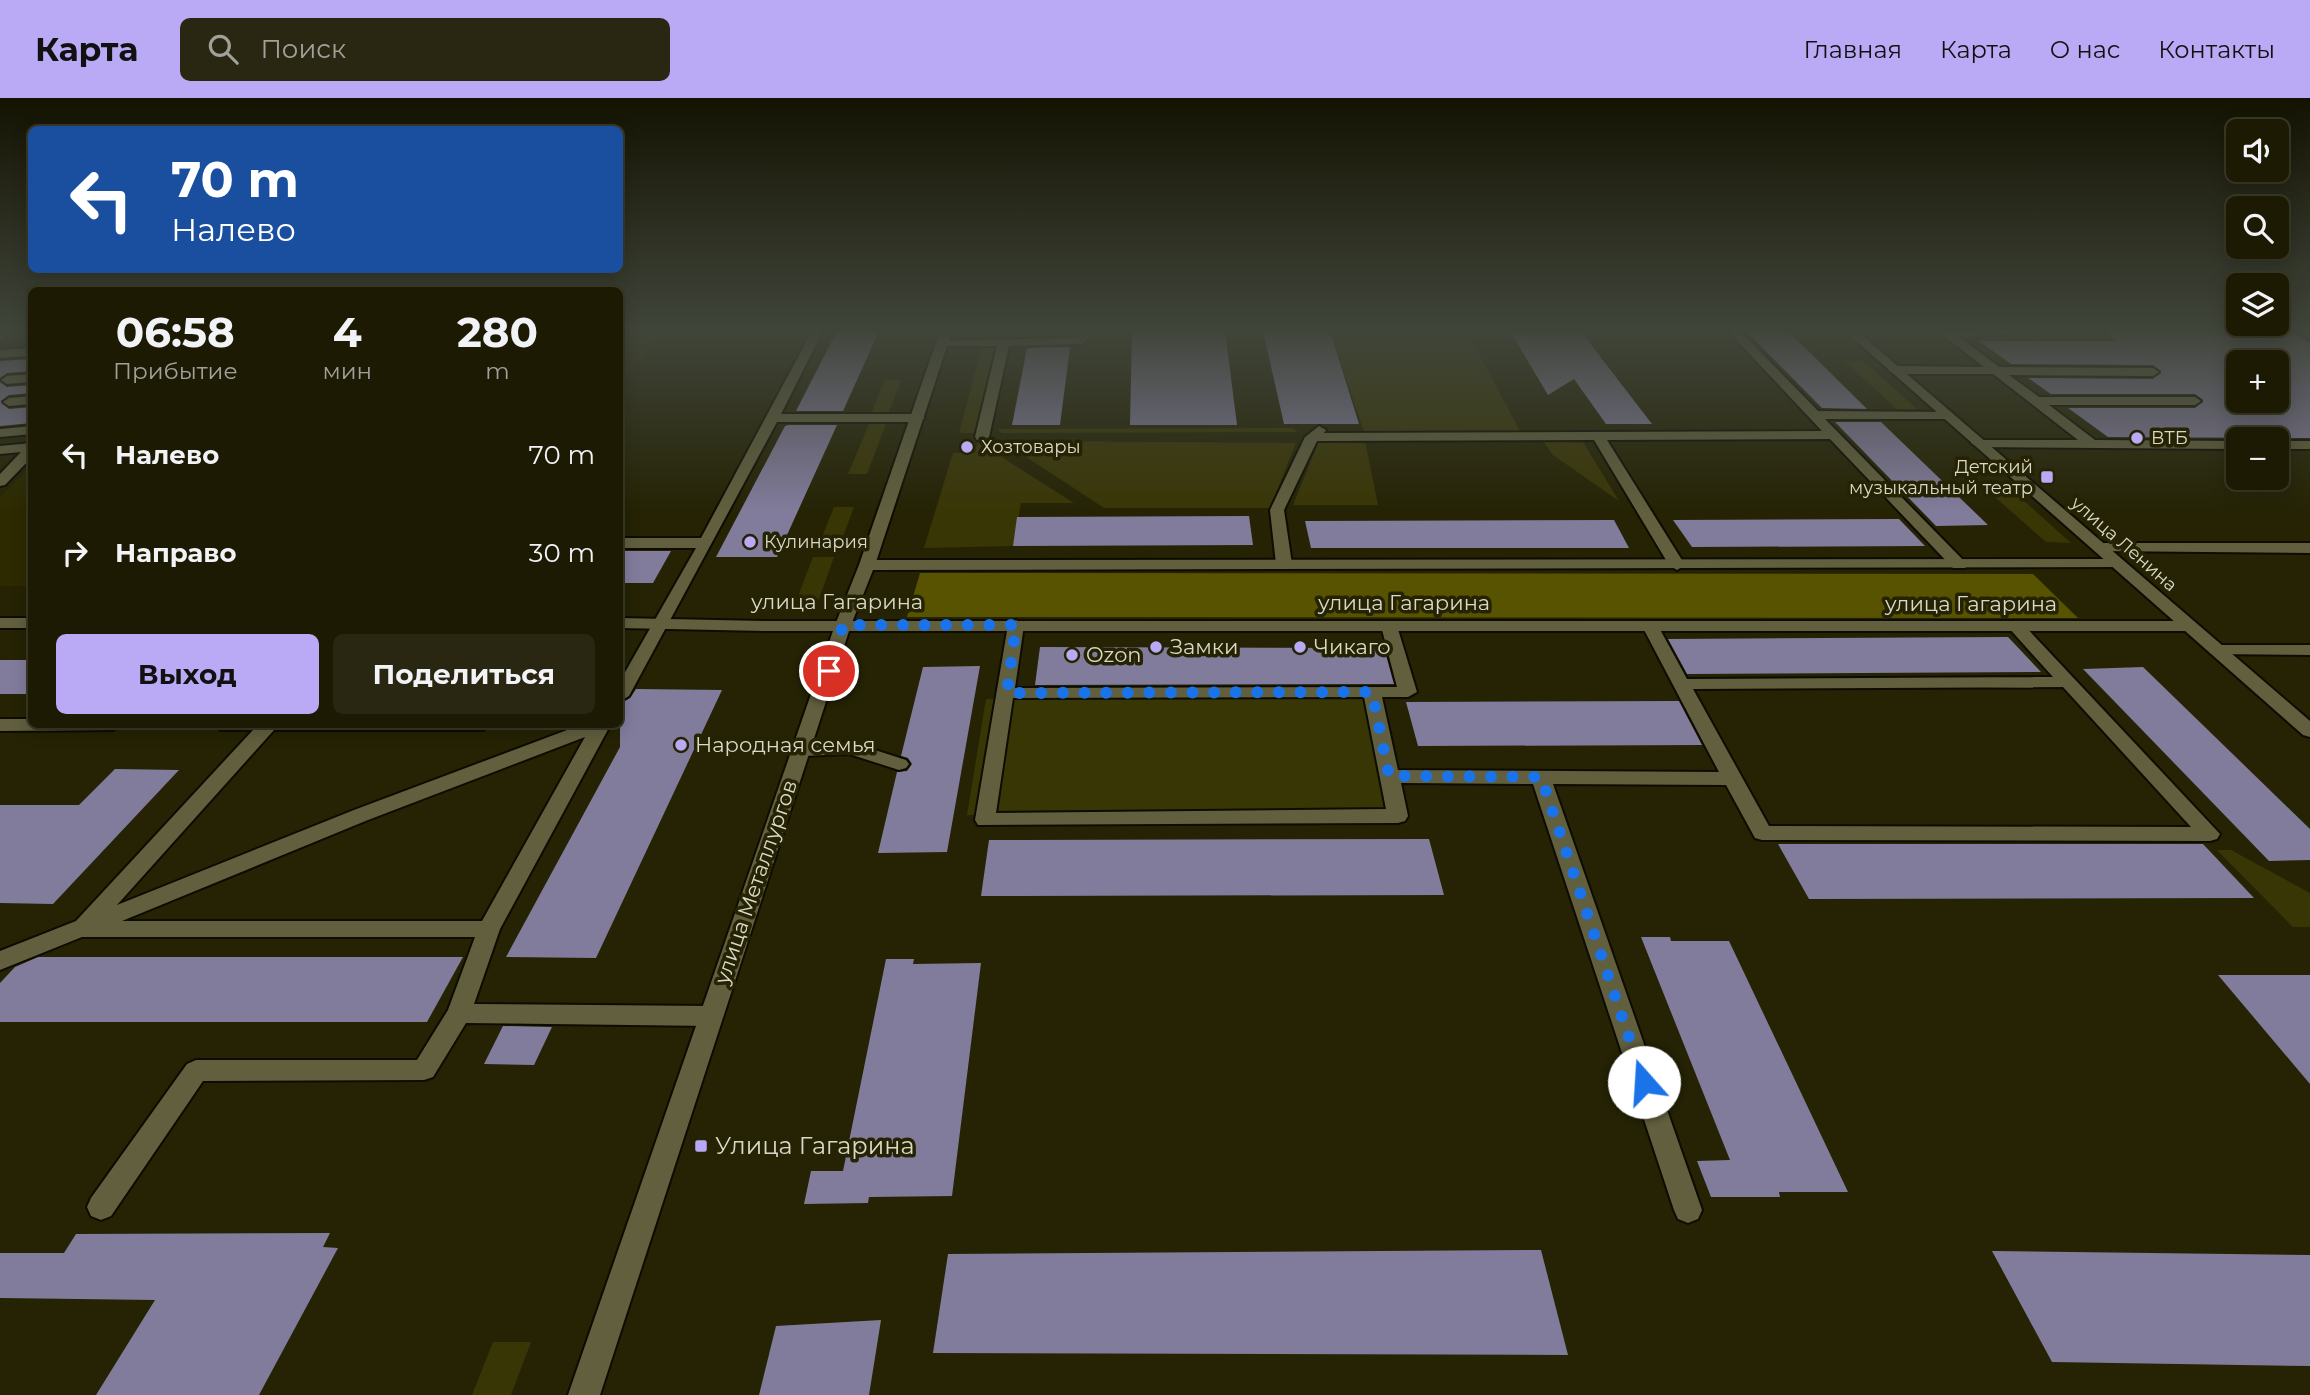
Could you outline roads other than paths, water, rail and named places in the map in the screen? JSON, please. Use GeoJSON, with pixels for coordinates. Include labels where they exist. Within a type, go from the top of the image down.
{"type":"FeatureCollection","features":[{"type":"Feature","properties":{"kind":"street"},"geometry":{"type":"LineString","coordinates":[[623,691],[787,392]]}},
{"type":"Feature","properties":{"kind":"street","name":"улица Металлургов"},"geometry":{"type":"LineString","coordinates":[[584,1395],[843,625],[867,565],[926,392]]}},
{"type":"Feature","properties":{"kind":"street"},"geometry":{"type":"LineString","coordinates":[[982,437],[993,392]]}},
{"type":"Feature","properties":{"kind":"street"},"geometry":{"type":"LineString","coordinates":[[1792,392],[1959,565]]}},
{"type":"Feature","properties":{"kind":"street","name":"улица Ленина"},"geometry":{"type":"LineString","coordinates":[[1919,392],[2310,731]]}},
{"type":"Feature","properties":{"kind":"street"},"geometry":{"type":"LineString","coordinates":[[2021,392],[2092,444]]}},
{"type":"Feature","properties":{"kind":"street"},"geometry":{"type":"LineString","coordinates":[[9,402],[28,400]]}},
{"type":"Feature","properties":{"kind":"street"},"geometry":{"type":"LineString","coordinates":[[2034,401],[2195,401]]}},
{"type":"Feature","properties":{"kind":"street"},"geometry":{"type":"LineString","coordinates":[[1815,415],[1946,415]]}},
{"type":"Feature","properties":{"kind":"street"},"geometry":{"type":"LineString","coordinates":[[773,418],[918,418]]}},
{"type":"Feature","properties":{"kind":"street"},"geometry":{"type":"LineString","coordinates":[[0,433],[28,430]]}},
{"type":"Feature","properties":{"kind":"street"},"geometry":{"type":"LineString","coordinates":[[1284,564],[1277,510],[1315,434],[1599,437],[1833,435]]}},
{"type":"Feature","properties":{"kind":"street"},"geometry":{"type":"LineString","coordinates":[[1599,437],[1677,565]]}},
{"type":"Feature","properties":{"kind":"street"},"geometry":{"type":"LineString","coordinates":[[1978,443],[2226,445]]}},
{"type":"Feature","properties":{"kind":"street"},"geometry":{"type":"LineString","coordinates":[[2289,445],[2310,445]]}},
{"type":"Feature","properties":{"kind":"street"},"geometry":{"type":"LineString","coordinates":[[0,450],[28,448]]}},
{"type":"Feature","properties":{"kind":"street"},"geometry":{"type":"LineString","coordinates":[[0,482],[28,452]]}},
{"type":"Feature","properties":{"kind":"street"},"geometry":{"type":"LineString","coordinates":[[623,543],[706,543]]}},
{"type":"Feature","properties":{"kind":"street"},"geometry":{"type":"LineString","coordinates":[[2100,548],[2310,548]]}},
{"type":"Feature","properties":{"kind":"street","name":"улица Гагарина"},"geometry":{"type":"LineString","coordinates":[[867,565],[2117,564]]}},
{"type":"Feature","properties":{"kind":"street"},"geometry":{"type":"LineString","coordinates":[[0,623],[28,623]]}},
{"type":"Feature","properties":{"kind":"street","name":"улица Гагарина"},"geometry":{"type":"LineString","coordinates":[[623,623],[2188,626]]}},
{"type":"Feature","properties":{"kind":"street"},"geometry":{"type":"LineString","coordinates":[[1016,625],[985,820],[1398,816],[1372,692]]}},
{"type":"Feature","properties":{"kind":"street"},"geometry":{"type":"LineString","coordinates":[[1007,693],[1408,692],[1389,626]]}},
{"type":"Feature","properties":{"kind":"street"},"geometry":{"type":"LineString","coordinates":[[1389,776],[1733,779],[1650,626]]}},
{"type":"Feature","properties":{"kind":"street"},"geometry":{"type":"LineString","coordinates":[[1682,684],[2068,682]]}},
{"type":"Feature","properties":{"kind":"street"},"geometry":{"type":"LineString","coordinates":[[0,725],[28,725]]}},
{"type":"Feature","properties":{"kind":"street"},"geometry":{"type":"LineString","coordinates":[[82,929],[265,728]]}},
{"type":"Feature","properties":{"kind":"street"},"geometry":{"type":"LineString","coordinates":[[0,961],[361,815],[591,728]]}},
{"type":"Feature","properties":{"kind":"street"},"geometry":{"type":"LineString","coordinates":[[101,1207],[196,1071],[424,1070],[459,1013],[489,929],[600,728]]}},
{"type":"Feature","properties":{"kind":"street"},"geometry":{"type":"LineString","coordinates":[[802,750],[850,748],[899,764]]}},
{"type":"Feature","properties":{"kind":"street"},"geometry":{"type":"LineString","coordinates":[[1541,777],[1688,1210]]}},
{"type":"Feature","properties":{"kind":"street"},"geometry":{"type":"LineString","coordinates":[[82,929],[489,929]]}},
{"type":"Feature","properties":{"kind":"street"},"geometry":{"type":"LineString","coordinates":[[459,1013],[710,1016]]}},
{"type":"Feature","properties":{"kind":"lane"},"geometry":{"type":"LineString","coordinates":[[1733,779],[1762,833],[2210,834],[2016,627]]}},
{"type":"Feature","properties":{"kind":"lane"},"geometry":{"type":"LineString","coordinates":[[2217,650],[2310,650]]}},
{"type":"Feature","properties":{"kind":"place","name":"ВТБ"},"geometry":{"type":"Point","coordinates":[2137,438]}},
{"type":"Feature","properties":{"kind":"place","name":"Хозтовары"},"geometry":{"type":"Point","coordinates":[967,447]}},
{"type":"Feature","properties":{"kind":"place","name":"Детский музыкальный театр"},"geometry":{"type":"Point","coordinates":[2047,477]}},
{"type":"Feature","properties":{"kind":"place","name":"Кулинария"},"geometry":{"type":"Point","coordinates":[750,542]}},
{"type":"Feature","properties":{"kind":"place","name":"Замки"},"geometry":{"type":"Point","coordinates":[1156,647]}},
{"type":"Feature","properties":{"kind":"place","name":"Чикаго"},"geometry":{"type":"Point","coordinates":[1300,647]}},
{"type":"Feature","properties":{"kind":"place","name":"Ozon"},"geometry":{"type":"Point","coordinates":[1072,655]}},
{"type":"Feature","properties":{"kind":"place","name":"Народная семья"},"geometry":{"type":"Point","coordinates":[681,745]}},
{"type":"Feature","properties":{"kind":"place","name":"Улица Гагарина"},"geometry":{"type":"Point","coordinates":[701,1146]}}]}
